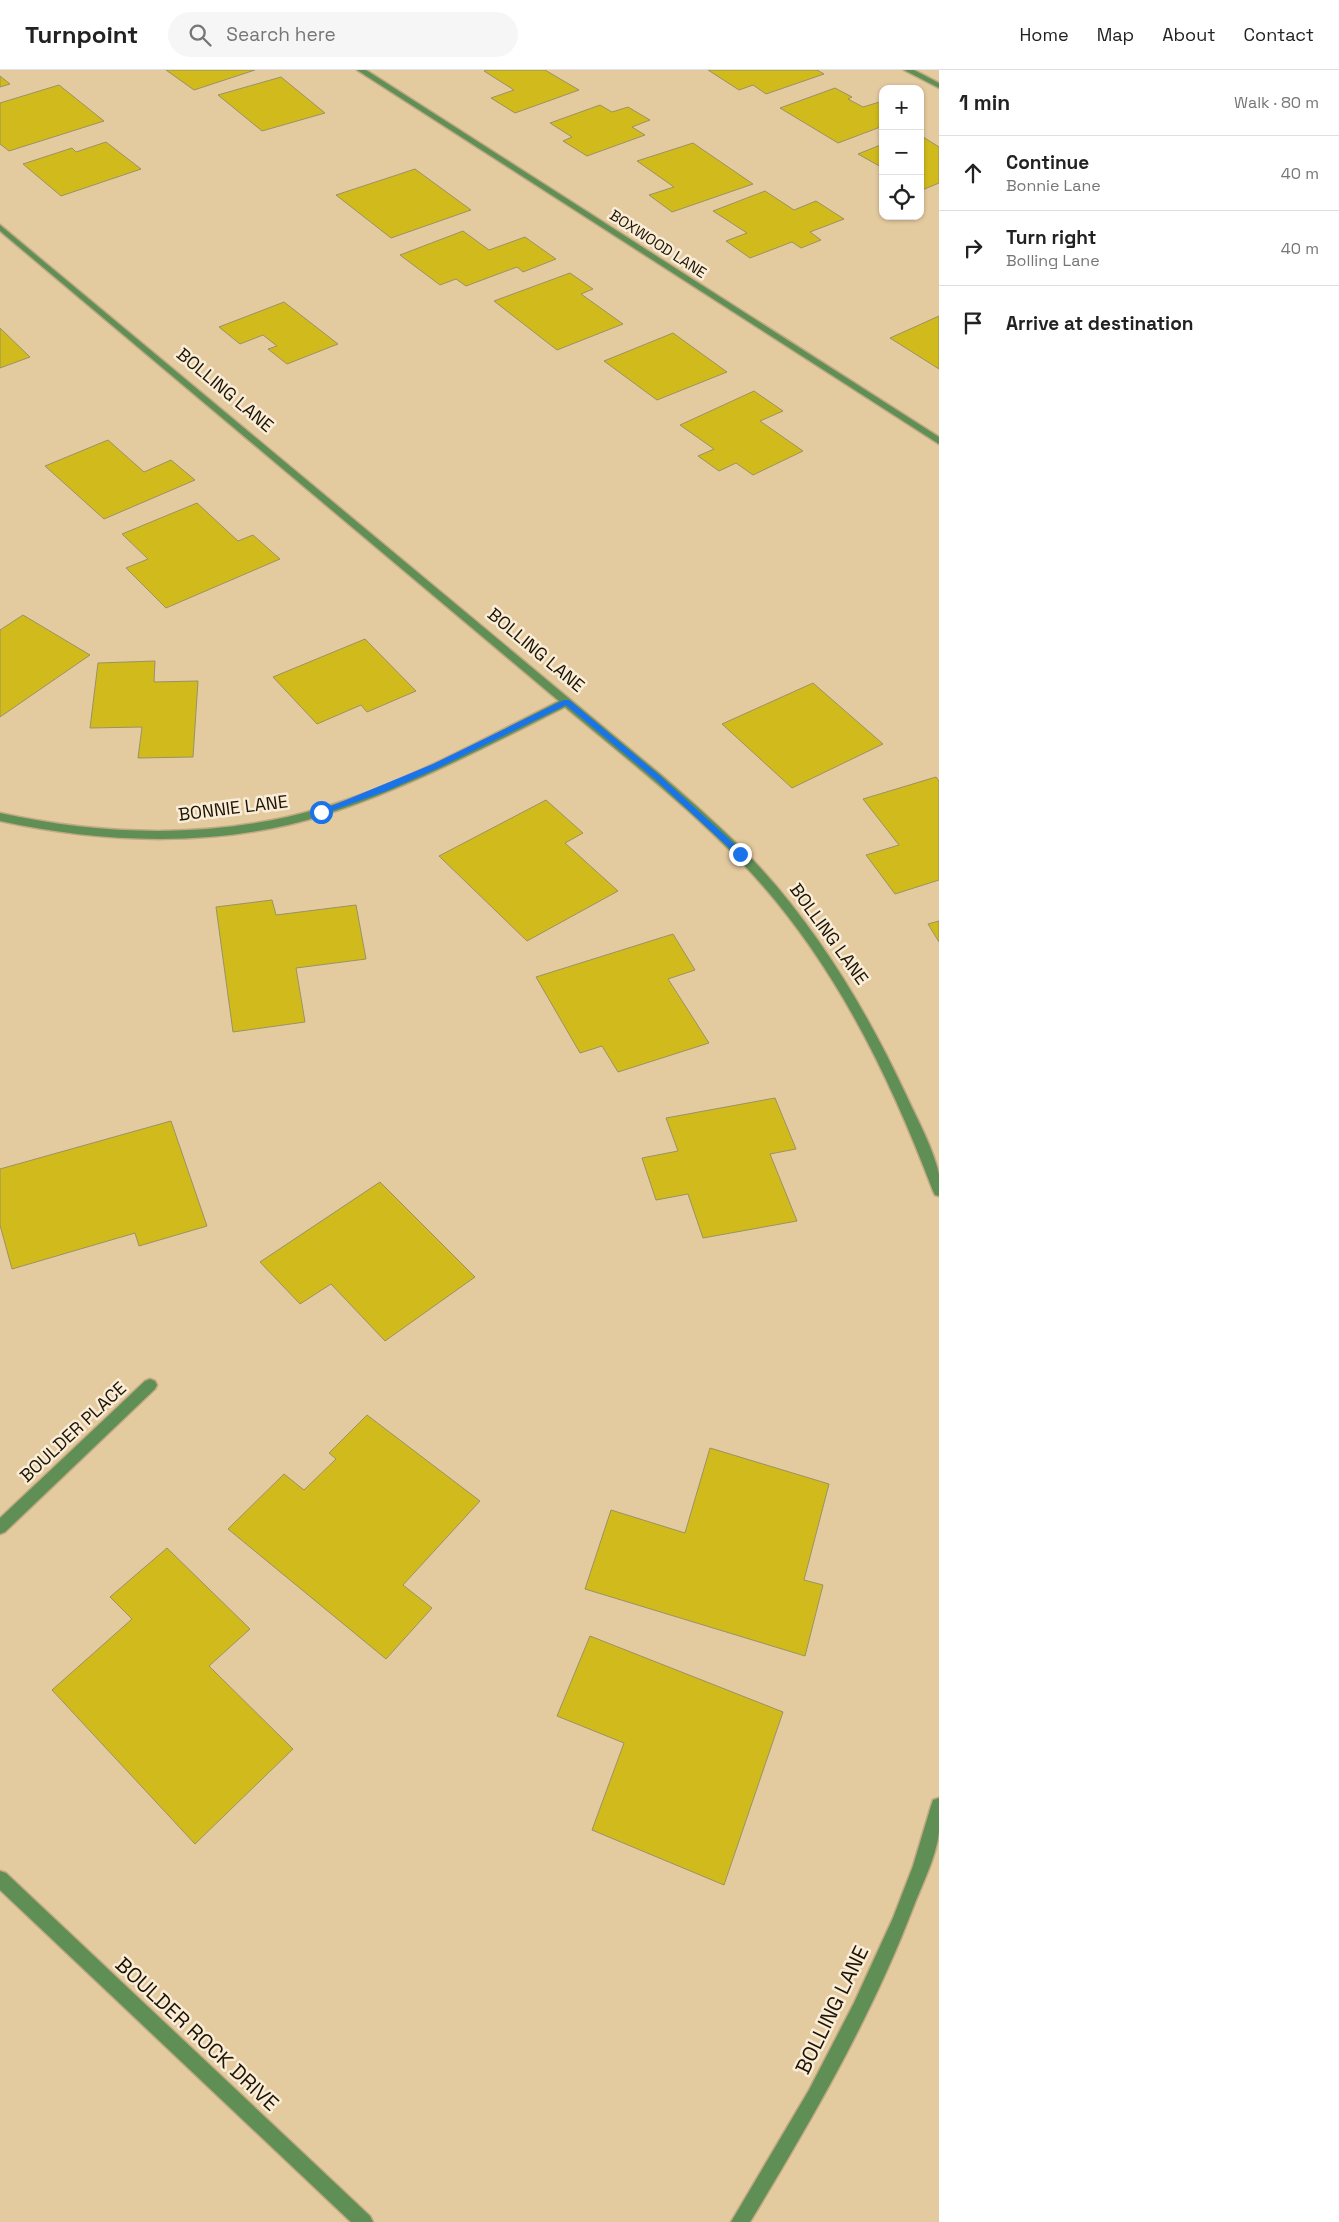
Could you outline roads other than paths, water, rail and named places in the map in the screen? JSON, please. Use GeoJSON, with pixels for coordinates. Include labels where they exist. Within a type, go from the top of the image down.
{"type":"FeatureCollection","features":[{"type":"Feature","properties":{"kind":"street","name":"BOXWOOD LANE"},"geometry":{"type":"LineString","coordinates":[[361,70],[939,441]]}},
{"type":"Feature","properties":{"kind":"street"},"geometry":{"type":"LineString","coordinates":[[908,70],[939,86]]}},
{"type":"Feature","properties":{"kind":"street","name":"BOLLING LANE"},"geometry":{"type":"LineString","coordinates":[[0,227],[702,817],[776,893],[809,935],[842,984],[895,1081],[939,1191]]}},
{"type":"Feature","properties":{"kind":"street","name":"BONNIE LANE"},"geometry":{"type":"LineString","coordinates":[[0,817],[64,828],[162,834],[233,829],[290,820],[321,812],[384,789],[566,702]]}},
{"type":"Feature","properties":{"kind":"street","name":"BOULDER PLACE"},"geometry":{"type":"LineString","coordinates":[[0,1527],[150,1385]]}},
{"type":"Feature","properties":{"kind":"street","name":"BOLLING LANE"},"geometry":{"type":"LineString","coordinates":[[740,2222],[828,2075],[876,1973],[918,1874],[939,1806]]}},
{"type":"Feature","properties":{"kind":"street","name":"BOULDER ROCK DRIVE"},"geometry":{"type":"LineString","coordinates":[[0,1879],[364,2222]]}}]}
